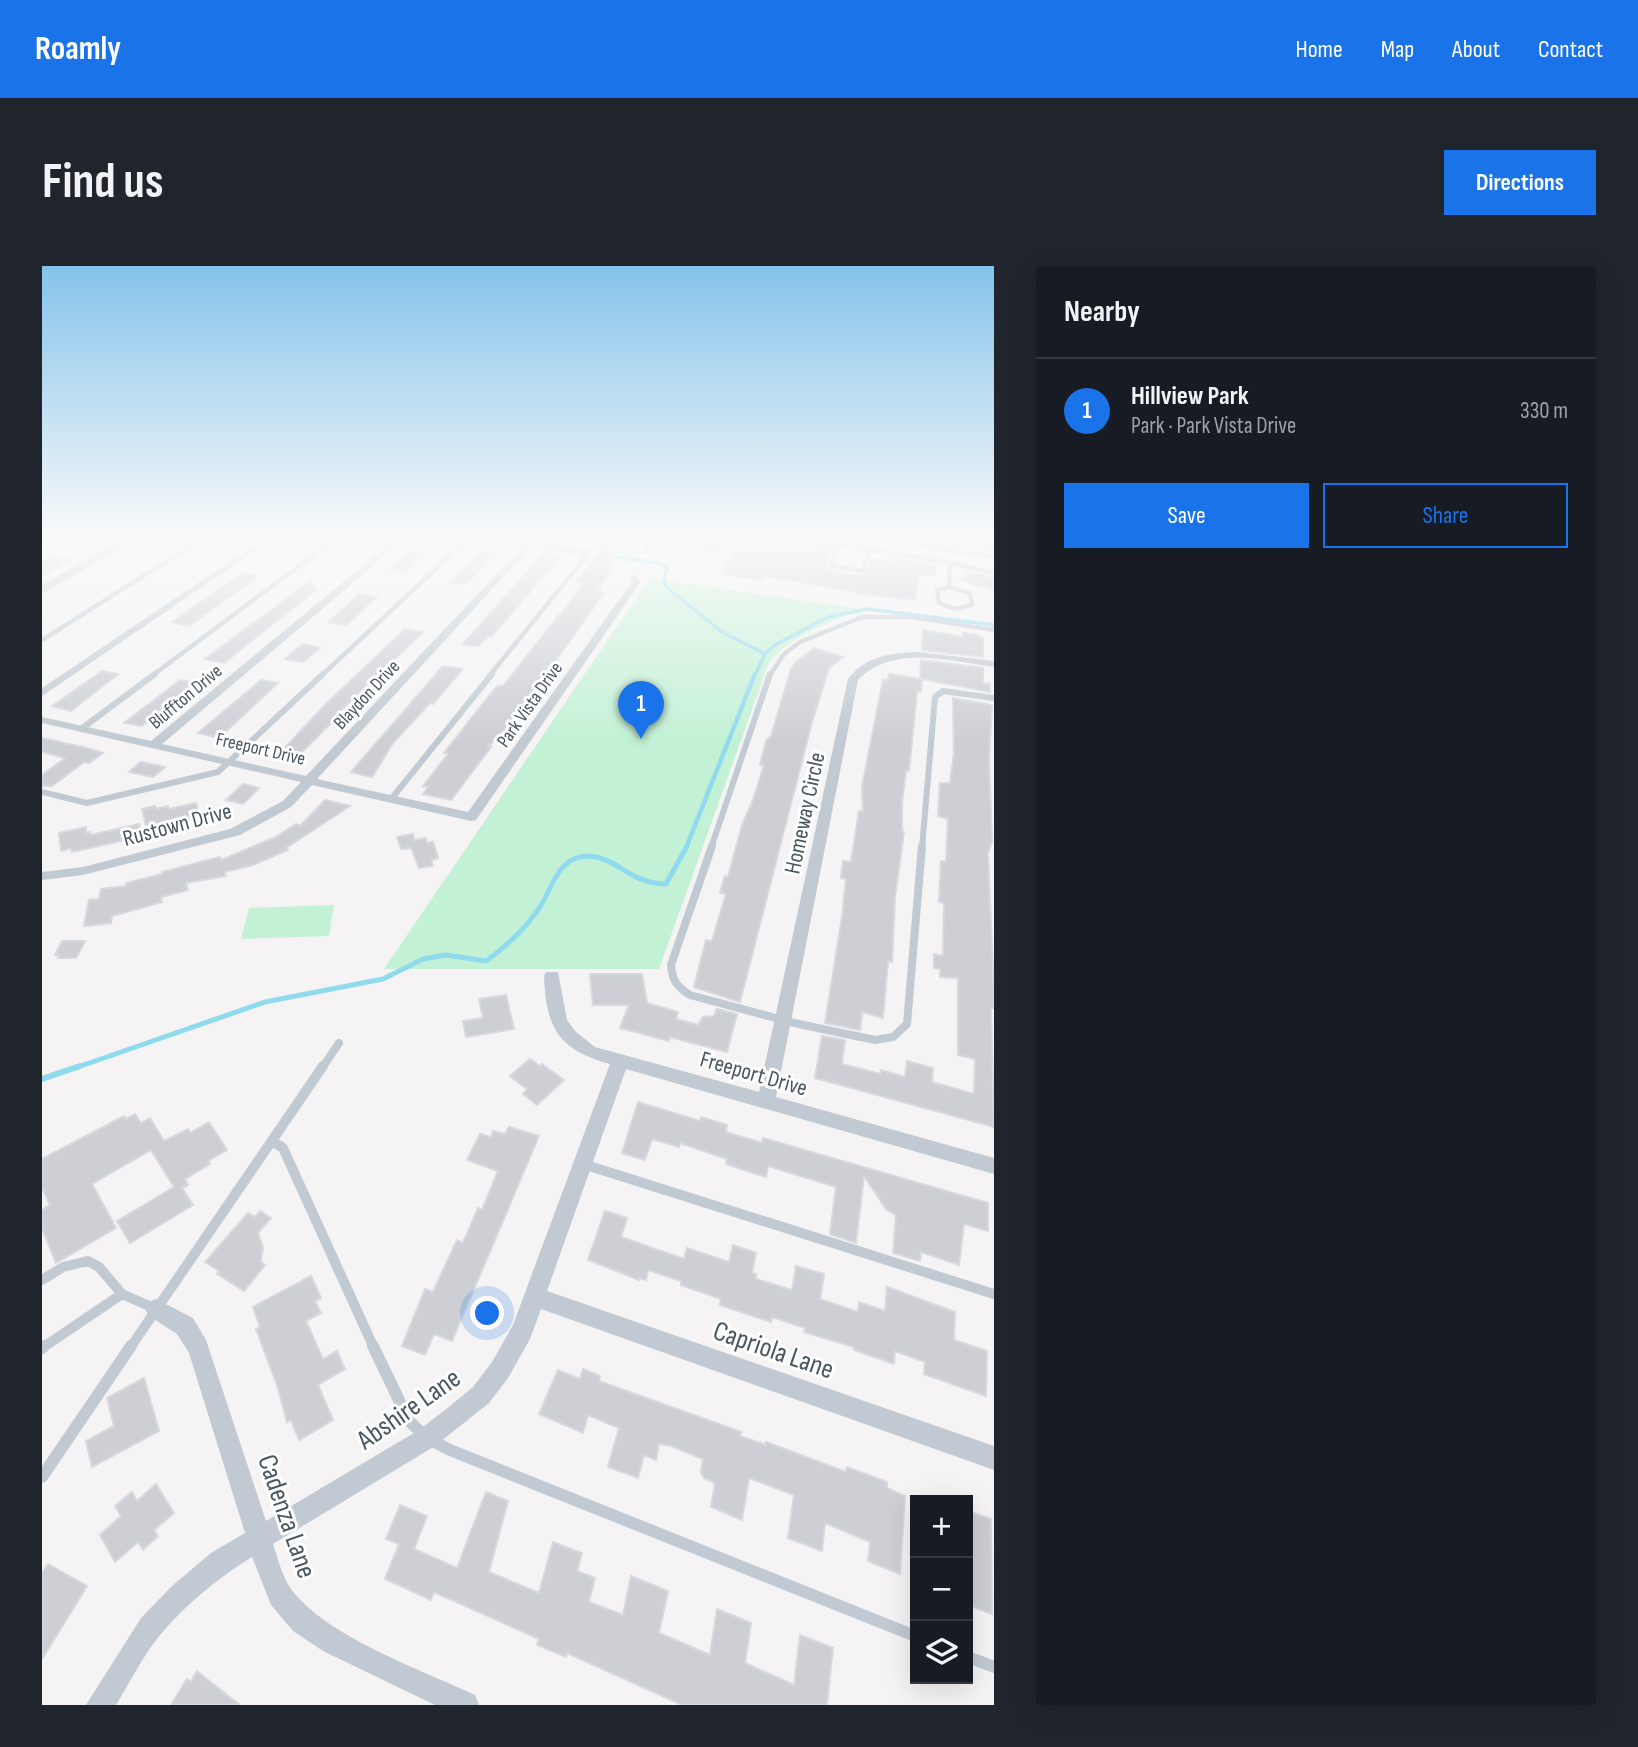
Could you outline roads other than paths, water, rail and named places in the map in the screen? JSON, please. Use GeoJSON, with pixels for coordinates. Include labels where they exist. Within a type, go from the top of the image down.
{"type":"FeatureCollection","features":[{"type":"Feature","properties":{"kind":"street"},"geometry":{"type":"LineString","coordinates":[[42,693],[170,606]]}},
{"type":"Feature","properties":{"kind":"street","name":"Bluffton Drive"},"geometry":{"type":"LineString","coordinates":[[153,745],[320,606]]}},
{"type":"Feature","properties":{"kind":"street","name":"Blaydon Drive"},"geometry":{"type":"LineString","coordinates":[[309,780],[471,606]]}},
{"type":"Feature","properties":{"kind":"street","name":"Park Vista Drive"},"geometry":{"type":"LineString","coordinates":[[471,817],[620,606]]}},
{"type":"Feature","properties":{"kind":"street","name":"Homeway Circle"},"geometry":{"type":"LineString","coordinates":[[765,1102],[853,679],[858,670],[871,663],[907,655],[994,664]]}},
{"type":"Feature","properties":{"kind":"street","name":"Freeport Drive"},"geometry":{"type":"LineString","coordinates":[[42,720],[471,817]]}},
{"type":"Feature","properties":{"kind":"street","name":"Rustown Drive"},"geometry":{"type":"LineString","coordinates":[[42,876],[83,871],[235,832],[287,804],[309,780]]}},
{"type":"Feature","properties":{"kind":"street","name":"Freeport Drive"},"geometry":{"type":"LineString","coordinates":[[552,976],[553,998],[559,1021],[569,1039],[590,1052],[994,1166]]}},
{"type":"Feature","properties":{"kind":"street","name":"Abshire Lane"},"geometry":{"type":"LineString","coordinates":[[100,1705],[150,1627],[220,1562],[427,1438],[481,1395],[500,1370],[522,1331],[620,1061]]}},
{"type":"Feature","properties":{"kind":"street","name":"Capriola Lane"},"geometry":{"type":"LineString","coordinates":[[535,1297],[994,1458]]}},
{"type":"Feature","properties":{"kind":"street","name":"Cadenza Lane"},"geometry":{"type":"LineString","coordinates":[[156,1309],[184,1326],[198,1348],[280,1596],[302,1622],[332,1642],[465,1705]]}},
{"type":"Feature","properties":{"kind":"lane"},"geometry":{"type":"LineString","coordinates":[[42,640],[96,606]]}},
{"type":"Feature","properties":{"kind":"lane"},"geometry":{"type":"LineString","coordinates":[[81,729],[245,606]]}},
{"type":"Feature","properties":{"kind":"lane"},"geometry":{"type":"LineString","coordinates":[[42,792],[87,803],[218,772],[396,606]]}},
{"type":"Feature","properties":{"kind":"lane"},"geometry":{"type":"LineString","coordinates":[[392,798],[546,606]]}},
{"type":"Feature","properties":{"kind":"lane"},"geometry":{"type":"LineString","coordinates":[[947,606],[970,606]]}},
{"type":"Feature","properties":{"kind":"lane"},"geometry":{"type":"LineString","coordinates":[[994,630],[887,616],[863,616],[792,645],[778,659],[771,672],[671,965],[671,976],[677,987],[690,995],[783,1020],[875,1040],[894,1037],[907,1024],[935,697],[943,691],[994,698]]}},
{"type":"Feature","properties":{"kind":"lane"},"geometry":{"type":"LineString","coordinates":[[42,1477],[339,1043]]}},
{"type":"Feature","properties":{"kind":"lane"},"geometry":{"type":"LineString","coordinates":[[272,1141],[283,1148],[348,1294],[409,1421],[427,1438],[450,1450],[910,1634]]}},
{"type":"Feature","properties":{"kind":"lane"},"geometry":{"type":"LineString","coordinates":[[583,1164],[994,1294]]}},
{"type":"Feature","properties":{"kind":"lane"},"geometry":{"type":"LineString","coordinates":[[42,1280],[63,1267],[88,1261],[99,1266],[121,1294],[156,1309]]}},
{"type":"Feature","properties":{"kind":"lane"},"geometry":{"type":"LineString","coordinates":[[42,1348],[121,1294]]}},
{"type":"Feature","properties":{"kind":"lane"},"geometry":{"type":"LineString","coordinates":[[973,1659],[994,1667]]}},
{"type":"Feature","properties":{"kind":"waterway"},"geometry":{"type":"LineString","coordinates":[[690,606],[722,632],[765,654]]}},
{"type":"Feature","properties":{"kind":"waterway"},"geometry":{"type":"LineString","coordinates":[[765,654],[775,645],[828,617],[868,609],[994,625]]}},
{"type":"Feature","properties":{"kind":"waterway"},"geometry":{"type":"LineString","coordinates":[[755,675],[765,654]]}},
{"type":"Feature","properties":{"kind":"waterway"},"geometry":{"type":"LineString","coordinates":[[686,847],[755,674]]}},
{"type":"Feature","properties":{"kind":"waterway"},"geometry":{"type":"LineString","coordinates":[[75,1068],[265,1002],[383,979],[423,959],[446,955],[486,961],[525,927],[543,902],[558,873],[571,861],[587,856],[600,858],[643,880],[666,884],[686,847]]}},
{"type":"Feature","properties":{"kind":"waterway"},"geometry":{"type":"LineString","coordinates":[[42,1079],[80,1066]]}},
{"type":"Feature","properties":{"kind":"place","name":"Hillview Park"},"geometry":{"type":"Point","coordinates":[641,739]}}]}
